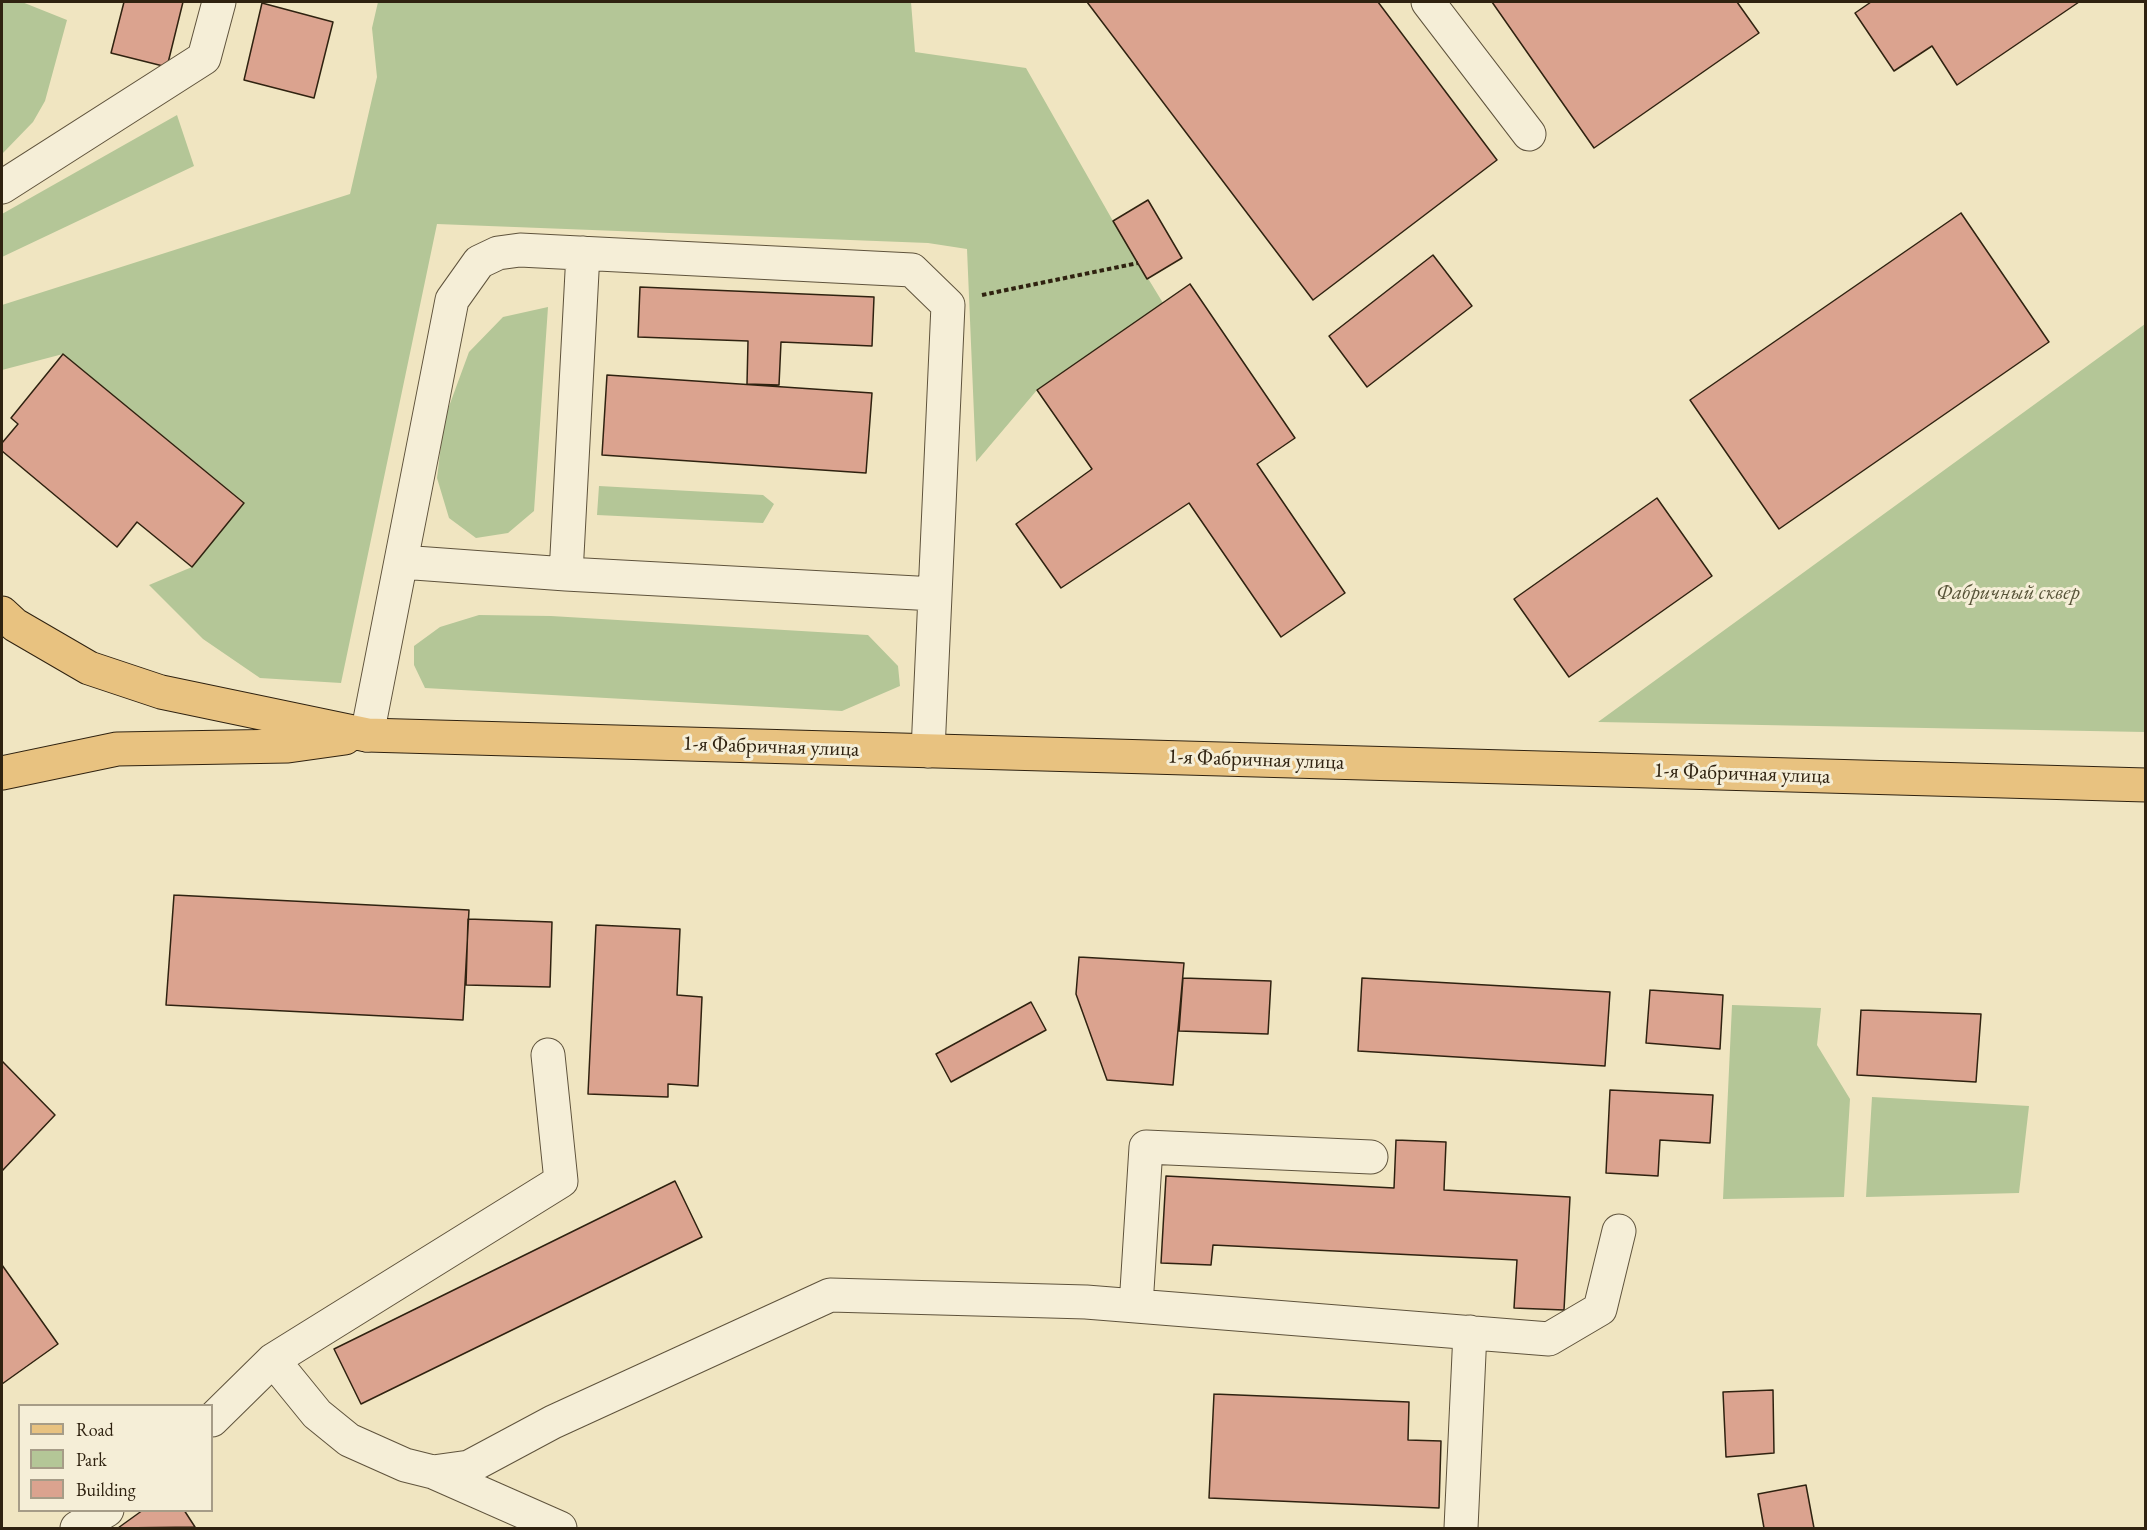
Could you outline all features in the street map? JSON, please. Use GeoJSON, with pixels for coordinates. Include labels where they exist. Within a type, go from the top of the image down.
{"type":"FeatureCollection","features":[{"type":"Feature","properties":{"kind":"main road"},"geometry":{"type":"LineString","coordinates":[[6,619],[89,668],[161,692],[368,735]]}},
{"type":"Feature","properties":{"kind":"main road"},"geometry":{"type":"LineString","coordinates":[[2,773],[117,749],[288,746],[368,735]]}},
{"type":"Feature","properties":{"kind":"main road","name":"1-я Фабричная улица"},"geometry":{"type":"LineString","coordinates":[[368,735],[2145,785]]}},
{"type":"Feature","properties":{"kind":"street"},"geometry":{"type":"LineString","coordinates":[[2,187],[204,58],[219,2]]}},
{"type":"Feature","properties":{"kind":"street"},"geometry":{"type":"LineString","coordinates":[[1428,2],[1529,134]]}},
{"type":"Feature","properties":{"kind":"street"},"geometry":{"type":"LineString","coordinates":[[368,735],[452,300],[479,261],[498,253],[520,250],[912,270],[948,305],[928,751]]}},
{"type":"Feature","properties":{"kind":"street"},"geometry":{"type":"LineString","coordinates":[[566,574],[583,253]]}},
{"type":"Feature","properties":{"kind":"street"},"geometry":{"type":"LineString","coordinates":[[401,562],[566,574],[935,594]]}},
{"type":"Feature","properties":{"kind":"street"},"geometry":{"type":"LineString","coordinates":[[213,1419],[273,1360],[561,1181],[548,1055]]}},
{"type":"Feature","properties":{"kind":"street"},"geometry":{"type":"LineString","coordinates":[[1136,1306],[1146,1147],[1371,1157]]}},
{"type":"Feature","properties":{"kind":"street"},"geometry":{"type":"LineString","coordinates":[[433,1472],[469,1467],[553,1422],[830,1295],[1086,1302],[1549,1339],[1600,1309],[1619,1231]]}},
{"type":"Feature","properties":{"kind":"street"},"geometry":{"type":"LineString","coordinates":[[1461,1528],[1470,1332]]}},
{"type":"Feature","properties":{"kind":"street"},"geometry":{"type":"LineString","coordinates":[[273,1360],[317,1414],[349,1440],[405,1465],[433,1472],[560,1528]]}},
{"type":"Feature","properties":{"kind":"path"},"geometry":{"type":"LineString","coordinates":[[981,295],[1138,263]]}},
{"type":"Feature","properties":{"kind":"green space"},"geometry":{"type":"Polygon","coordinates":[[[2,2],[22,2],[67,20],[45,101],[33,122],[2,154],[2,2]]]}},
{"type":"Feature","properties":{"kind":"green space"},"geometry":{"type":"Polygon","coordinates":[[[378,2],[911,2],[915,52],[1026,68],[1113,221],[1163,303],[1037,390],[976,462],[967,249],[928,243],[437,224],[341,683],[260,678],[203,639],[149,585],[192,567],[244,502],[63,354],[2,370],[2,305],[350,194],[377,77],[372,28],[378,2]]]}},
{"type":"Feature","properties":{"kind":"green space"},"geometry":{"type":"Polygon","coordinates":[[[177,115],[194,166],[2,257],[2,214],[177,115]]]}},
{"type":"Feature","properties":{"kind":"green space"},"geometry":{"type":"Polygon","coordinates":[[[548,307],[534,511],[508,533],[476,538],[449,518],[437,478],[444,420],[469,352],[503,317],[548,307]]]}},
{"type":"Feature","properties":{"kind":"green space","name":"Фабричный сквер"},"geometry":{"type":"Polygon","coordinates":[[[2145,324],[2145,732],[1598,722],[2145,324]]]}},
{"type":"Feature","properties":{"kind":"green space"},"geometry":{"type":"Polygon","coordinates":[[[599,486],[763,495],[774,504],[763,523],[597,515],[599,486]]]}},
{"type":"Feature","properties":{"kind":"green space"},"geometry":{"type":"Polygon","coordinates":[[[479,615],[551,616],[868,635],[898,666],[900,686],[842,711],[425,688],[414,665],[414,646],[440,627],[479,615]]]}},
{"type":"Feature","properties":{"kind":"green space"},"geometry":{"type":"Polygon","coordinates":[[[1732,1005],[1821,1008],[1817,1045],[1850,1099],[1844,1197],[1723,1199],[1732,1005]]]}},
{"type":"Feature","properties":{"kind":"green space"},"geometry":{"type":"Polygon","coordinates":[[[1872,1097],[2029,1106],[2019,1193],[1866,1197],[1872,1097]]]}},
{"type":"Feature","properties":{"kind":"building"},"geometry":{"type":"Polygon","coordinates":[[[124,2],[183,2],[167,67],[111,53],[124,2]]]}},
{"type":"Feature","properties":{"kind":"building"},"geometry":{"type":"Polygon","coordinates":[[[1087,2],[1378,2],[1497,160],[1313,300],[1087,2]]]}},
{"type":"Feature","properties":{"kind":"building"},"geometry":{"type":"Polygon","coordinates":[[[1492,2],[1737,2],[1759,33],[1594,148],[1492,2]]]}},
{"type":"Feature","properties":{"kind":"building"},"geometry":{"type":"Polygon","coordinates":[[[1871,2],[2079,2],[1957,85],[1932,46],[1894,71],[1855,13],[1871,2]]]}},
{"type":"Feature","properties":{"kind":"building"},"geometry":{"type":"Polygon","coordinates":[[[262,3],[333,22],[314,98],[244,80],[262,3]]]}},
{"type":"Feature","properties":{"kind":"building"},"geometry":{"type":"Polygon","coordinates":[[[1148,200],[1182,258],[1147,279],[1113,221],[1148,200]]]}},
{"type":"Feature","properties":{"kind":"building"},"geometry":{"type":"Polygon","coordinates":[[[1961,213],[2049,342],[1779,529],[1690,400],[1961,213]]]}},
{"type":"Feature","properties":{"kind":"building"},"geometry":{"type":"Polygon","coordinates":[[[1433,255],[1472,306],[1367,387],[1329,336],[1433,255]]]}},
{"type":"Feature","properties":{"kind":"building"},"geometry":{"type":"Polygon","coordinates":[[[1190,284],[1295,438],[1257,464],[1345,593],[1281,637],[1189,503],[1061,588],[1016,524],[1092,469],[1037,390],[1190,284]]]}},
{"type":"Feature","properties":{"kind":"building"},"geometry":{"type":"Polygon","coordinates":[[[640,287],[874,297],[872,346],[781,342],[779,385],[747,384],[748,341],[638,337],[640,287]]]}},
{"type":"Feature","properties":{"kind":"building"},"geometry":{"type":"Polygon","coordinates":[[[63,354],[244,503],[192,567],[137,522],[117,547],[2,451],[2,443],[18,424],[11,418],[63,354]]]}},
{"type":"Feature","properties":{"kind":"building"},"geometry":{"type":"Polygon","coordinates":[[[607,375],[872,393],[866,473],[602,455],[607,375]]]}},
{"type":"Feature","properties":{"kind":"building"},"geometry":{"type":"Polygon","coordinates":[[[1657,498],[1712,576],[1569,677],[1514,599],[1657,498]]]}},
{"type":"Feature","properties":{"kind":"building"},"geometry":{"type":"Polygon","coordinates":[[[174,895],[469,910],[463,1020],[166,1005],[174,895]]]}},
{"type":"Feature","properties":{"kind":"building"},"geometry":{"type":"Polygon","coordinates":[[[468,919],[552,922],[550,987],[466,985],[468,919]]]}},
{"type":"Feature","properties":{"kind":"building"},"geometry":{"type":"Polygon","coordinates":[[[596,925],[680,929],[677,995],[702,997],[698,1086],[668,1084],[668,1097],[588,1094],[596,925]]]}},
{"type":"Feature","properties":{"kind":"building"},"geometry":{"type":"Polygon","coordinates":[[[1079,957],[1184,963],[1173,1085],[1107,1080],[1076,994],[1079,957]]]}},
{"type":"Feature","properties":{"kind":"building"},"geometry":{"type":"Polygon","coordinates":[[[1183,978],[1271,981],[1268,1034],[1179,1031],[1183,978]]]}},
{"type":"Feature","properties":{"kind":"building"},"geometry":{"type":"Polygon","coordinates":[[[1362,978],[1610,992],[1605,1066],[1358,1051],[1362,978]]]}},
{"type":"Feature","properties":{"kind":"building"},"geometry":{"type":"Polygon","coordinates":[[[1650,990],[1723,995],[1720,1049],[1646,1043],[1650,990]]]}},
{"type":"Feature","properties":{"kind":"building"},"geometry":{"type":"Polygon","coordinates":[[[1031,1002],[1046,1030],[951,1082],[936,1054],[1031,1002]]]}},
{"type":"Feature","properties":{"kind":"building"},"geometry":{"type":"Polygon","coordinates":[[[1861,1010],[1981,1014],[1976,1082],[1857,1075],[1861,1010]]]}},
{"type":"Feature","properties":{"kind":"building"},"geometry":{"type":"Polygon","coordinates":[[[2,1061],[55,1115],[2,1171],[2,1061]]]}},
{"type":"Feature","properties":{"kind":"building"},"geometry":{"type":"Polygon","coordinates":[[[1610,1090],[1713,1095],[1710,1143],[1660,1140],[1658,1176],[1606,1173],[1610,1090]]]}},
{"type":"Feature","properties":{"kind":"building"},"geometry":{"type":"Polygon","coordinates":[[[1396,1140],[1446,1142],[1444,1190],[1570,1197],[1564,1310],[1514,1308],[1517,1260],[1213,1245],[1211,1265],[1161,1263],[1166,1176],[1394,1188],[1396,1140]]]}},
{"type":"Feature","properties":{"kind":"building"},"geometry":{"type":"Polygon","coordinates":[[[675,1181],[702,1237],[361,1404],[334,1349],[675,1181]]]}},
{"type":"Feature","properties":{"kind":"building"},"geometry":{"type":"Polygon","coordinates":[[[2,1265],[58,1344],[2,1384],[2,1265]]]}},
{"type":"Feature","properties":{"kind":"building"},"geometry":{"type":"Polygon","coordinates":[[[1773,1390],[1774,1453],[1726,1457],[1723,1392],[1773,1390]]]}},
{"type":"Feature","properties":{"kind":"building"},"geometry":{"type":"Polygon","coordinates":[[[1214,1394],[1409,1402],[1408,1440],[1441,1441],[1439,1508],[1209,1498],[1214,1394]]]}},
{"type":"Feature","properties":{"kind":"building"},"geometry":{"type":"Polygon","coordinates":[[[1806,1485],[1814,1528],[1764,1528],[1758,1494],[1806,1485]]]}},
{"type":"Feature","properties":{"kind":"building"},"geometry":{"type":"Polygon","coordinates":[[[140,1512],[185,1512],[195,1527],[118,1528],[140,1512]]]}}]}
